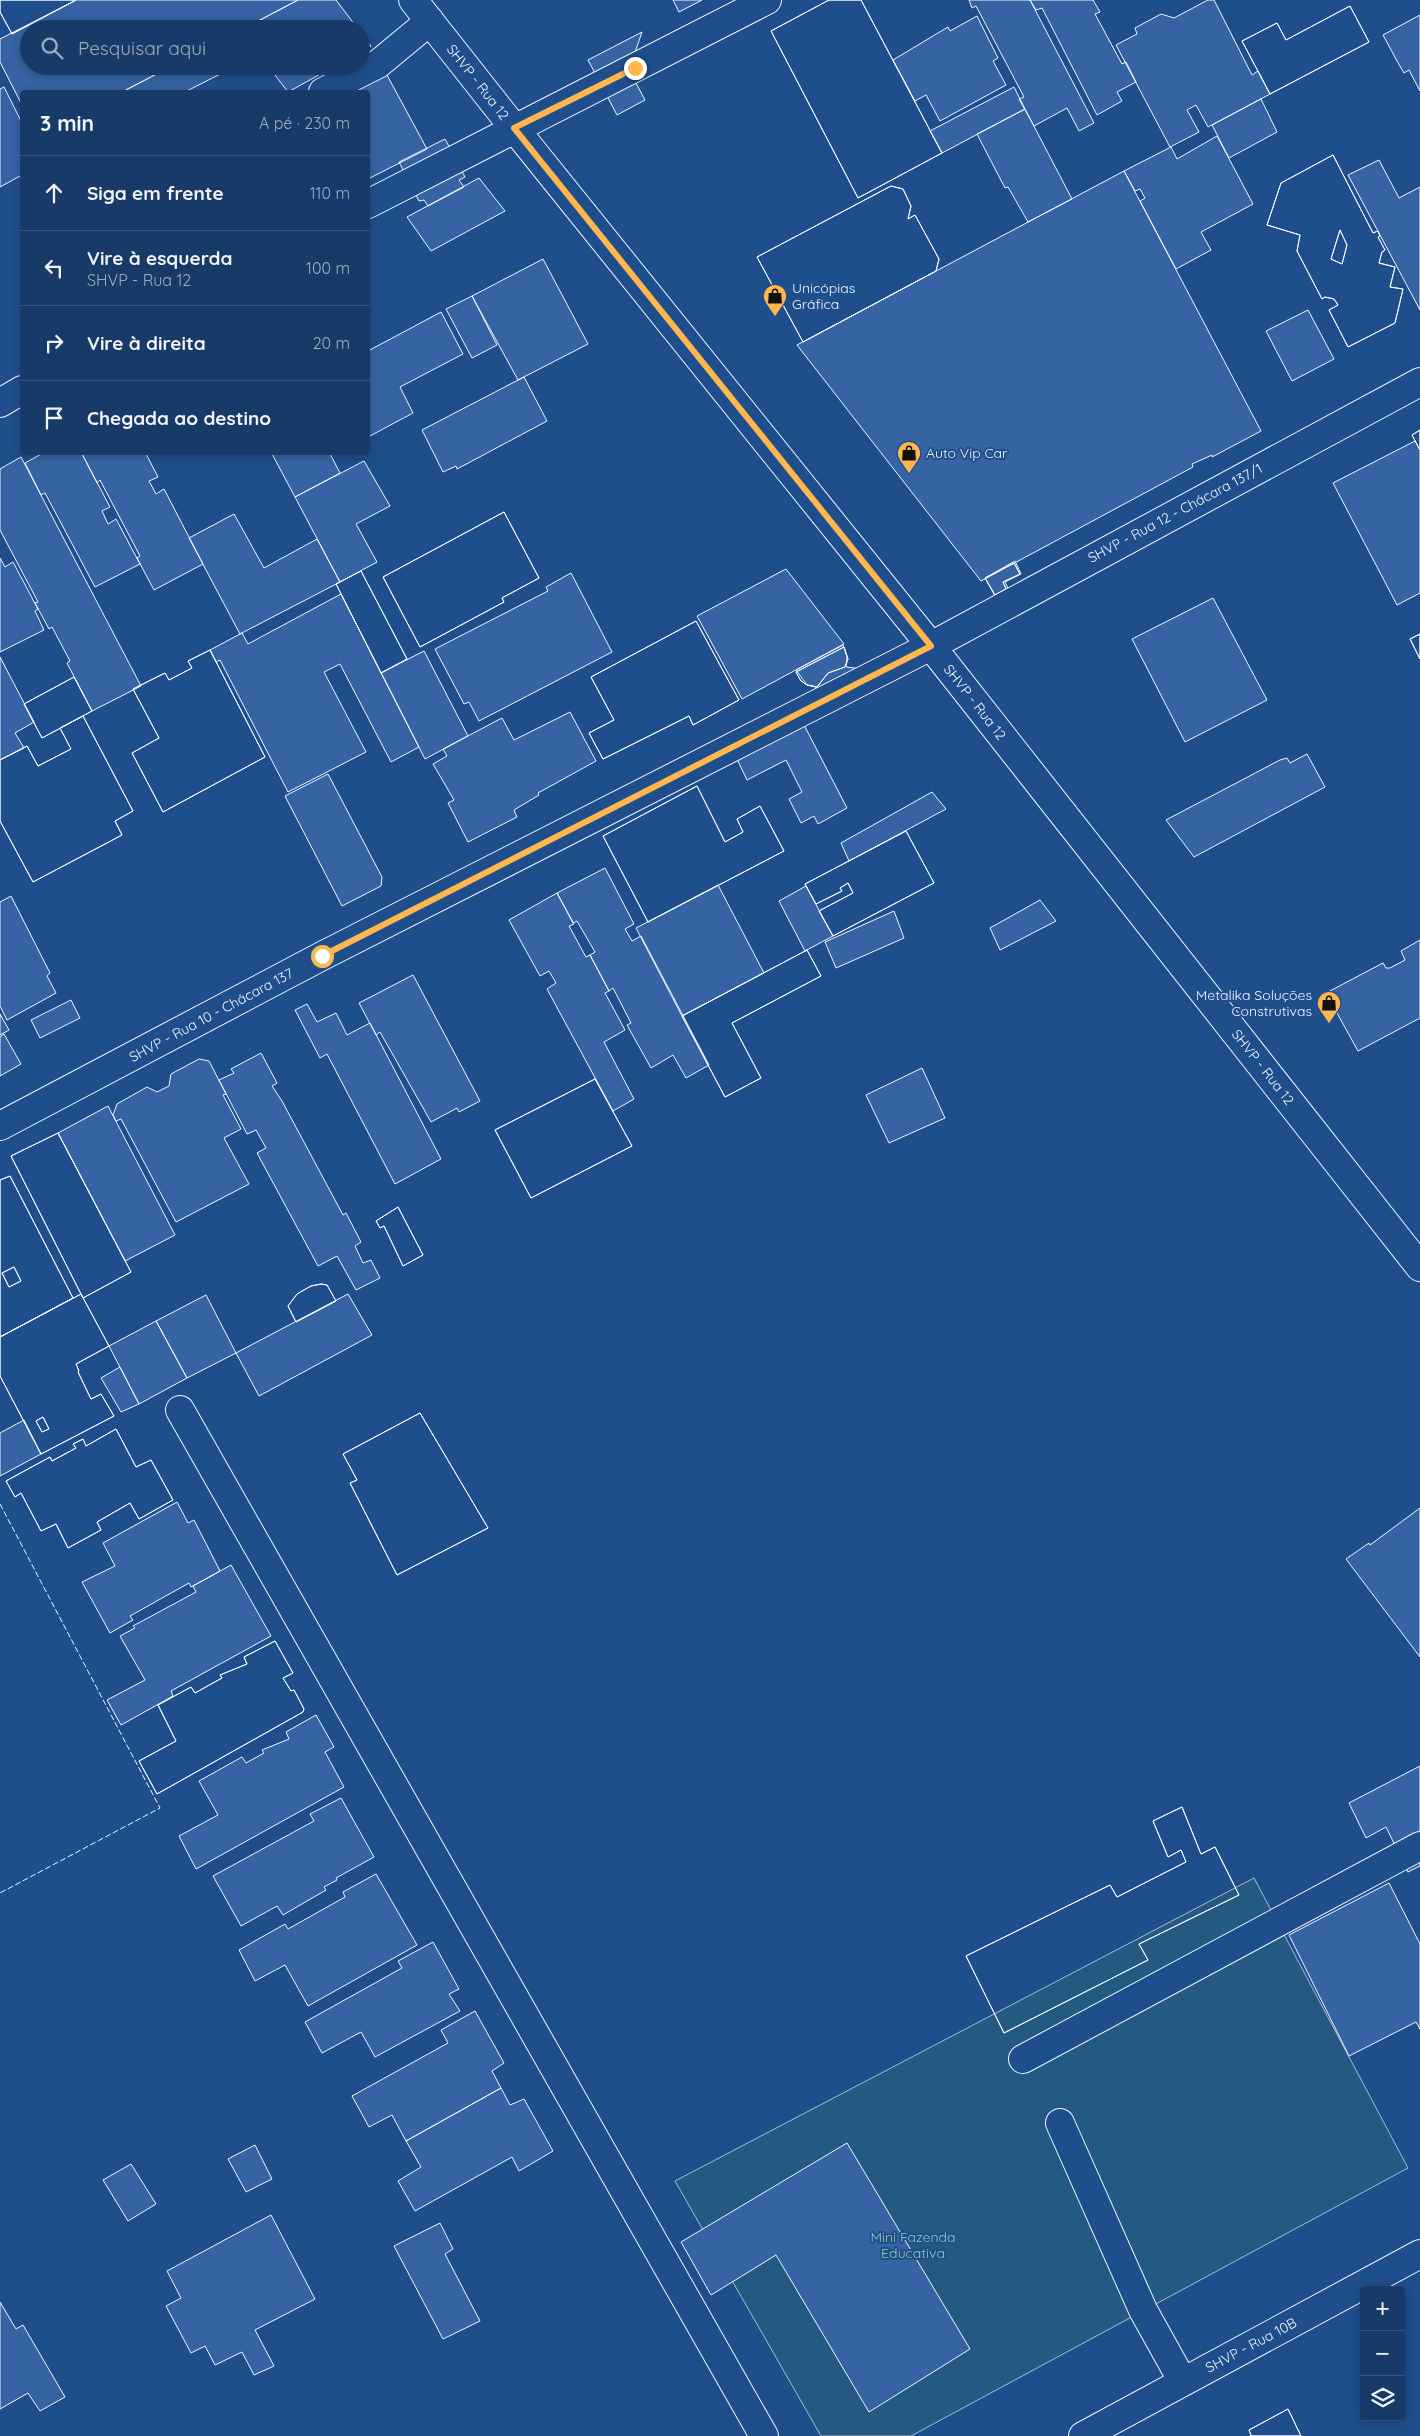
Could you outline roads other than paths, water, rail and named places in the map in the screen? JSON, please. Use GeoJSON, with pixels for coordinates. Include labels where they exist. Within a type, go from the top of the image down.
{"type":"FeatureCollection","features":[{"type":"Feature","properties":{"kind":"street","name":"SHVP - Rua 12"},"geometry":{"type":"LineString","coordinates":[[413,0],[931,646],[1420,1267]]}},
{"type":"Feature","properties":{"kind":"street"},"geometry":{"type":"LineString","coordinates":[[370,203],[768,0]]}},
{"type":"Feature","properties":{"kind":"street"},"geometry":{"type":"LineString","coordinates":[[370,68],[378,64],[430,21]]}},
{"type":"Feature","properties":{"kind":"street"},"geometry":{"type":"LineString","coordinates":[[328,90],[357,75]]}},
{"type":"Feature","properties":{"kind":"street","name":"SHVP - Rua 12 - Chácara 137/1"},"geometry":{"type":"LineString","coordinates":[[931,646],[1420,382]]}},
{"type":"Feature","properties":{"kind":"street"},"geometry":{"type":"LineString","coordinates":[[0,402],[20,391]]}},
{"type":"Feature","properties":{"kind":"street","name":"SHVP - Rua 10 - Chácara 137"},"geometry":{"type":"LineString","coordinates":[[0,1126],[322,956],[931,646]]}},
{"type":"Feature","properties":{"kind":"street"},"geometry":{"type":"LineString","coordinates":[[180,1410],[764,2436]]}},
{"type":"Feature","properties":{"kind":"street"},"geometry":{"type":"LineString","coordinates":[[1023,2059],[1420,1846]]}},
{"type":"Feature","properties":{"kind":"street"},"geometry":{"type":"LineString","coordinates":[[1060,2123],[1143,2310],[1183,2382]]}},
{"type":"Feature","properties":{"kind":"street","name":"SHVP - Rua 10B"},"geometry":{"type":"LineString","coordinates":[[1083,2436],[1420,2254]]}},
{"type":"Feature","properties":{"kind":"place","name":"Unicópias Gráfica"},"geometry":{"type":"Point","coordinates":[775,317]}},
{"type":"Feature","properties":{"kind":"place","name":"Auto Vip Car"},"geometry":{"type":"Point","coordinates":[909,474]}},
{"type":"Feature","properties":{"kind":"place","name":"Metalika Soluções Construtivas"},"geometry":{"type":"Point","coordinates":[1329,1024]}},
{"type":"Feature","properties":{"kind":"park label","name":"Mini Fazenda Educativa"},"geometry":{"type":"Point","coordinates":[913,2246]}}]}
